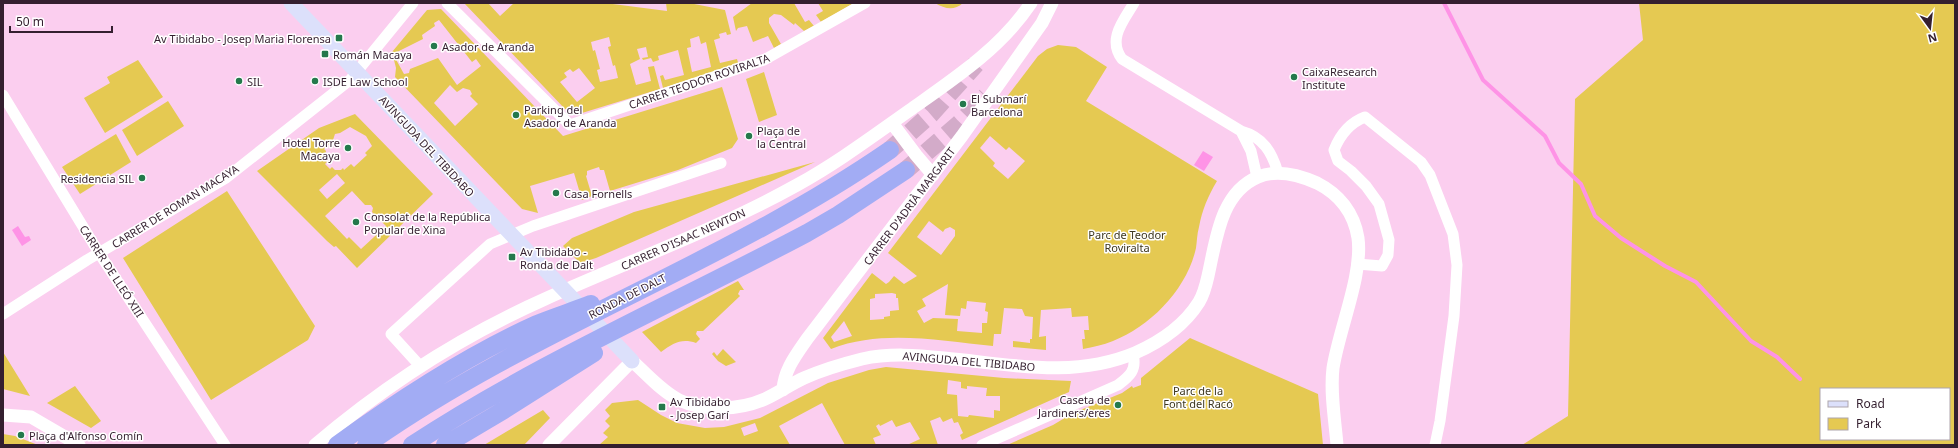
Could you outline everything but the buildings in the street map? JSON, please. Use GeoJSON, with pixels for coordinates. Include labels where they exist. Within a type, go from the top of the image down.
{"type":"FeatureCollection","features":[{"type":"Feature","properties":{"kind":"highway","name":"RONDA DE DALT"},"geometry":{"type":"LineString","coordinates":[[366,445],[462,383],[818,198],[890,150]]}},
{"type":"Feature","properties":{"kind":"highway"},"geometry":{"type":"LineString","coordinates":[[412,445],[508,387],[686,294],[773,251],[838,215],[906,170]]}},
{"type":"Feature","properties":{"kind":"highway"},"geometry":{"type":"LineString","coordinates":[[337,445],[384,411],[498,344],[536,325],[683,268]]}},
{"type":"Feature","properties":{"kind":"highway"},"geometry":{"type":"LineString","coordinates":[[445,445],[504,410],[686,294]]}},
{"type":"Feature","properties":{"kind":"main road","name":"AVINGUDA DEL TIBIDABO"},"geometry":{"type":"LineString","coordinates":[[291,3],[632,361]]}},
{"type":"Feature","properties":{"kind":"street","name":"CARRER DE ROMAN MACAYA"},"geometry":{"type":"LineString","coordinates":[[3,314],[99,253],[226,178],[328,98],[357,72],[413,3]]}},
{"type":"Feature","properties":{"kind":"street","name":"CARRER TEODOR ROVIRALTA"},"geometry":{"type":"LineString","coordinates":[[448,3],[570,125],[764,60],[865,3]]}},
{"type":"Feature","properties":{"kind":"street","name":"CARRER D'ISAAC NEWTON"},"geometry":{"type":"LineString","coordinates":[[315,445],[383,392],[421,367],[489,328],[568,295],[790,189],[827,167],[892,123],[973,64],[1006,35],[1031,3]]}},
{"type":"Feature","properties":{"kind":"street","name":"CARRER D'ADRIÀ MARGARIT"},"geometry":{"type":"LineString","coordinates":[[783,390],[783,382],[790,365],[807,339],[933,175],[1042,23],[1052,3]]}},
{"type":"Feature","properties":{"kind":"street"},"geometry":{"type":"LineString","coordinates":[[1134,3],[1115,38],[1116,50],[1126,62],[1241,131],[1255,136],[1266,146],[1273,157],[1278,173]]}},
{"type":"Feature","properties":{"kind":"street","name":"CARRER DE LLEÓ XIII"},"geometry":{"type":"LineString","coordinates":[[3,95],[99,253],[225,445]]}},
{"type":"Feature","properties":{"kind":"street"},"geometry":{"type":"LineString","coordinates":[[1357,264],[1382,266],[1388,255],[1389,240],[1386,223],[1379,204],[1366,186],[1338,161],[1334,150],[1346,130],[1355,121],[1364,117],[1421,162],[1430,175],[1453,234],[1457,265],[1454,316],[1440,421],[1435,445]]}},
{"type":"Feature","properties":{"kind":"street"},"geometry":{"type":"LineString","coordinates":[[892,123],[916,156],[933,175]]}},
{"type":"Feature","properties":{"kind":"street"},"geometry":{"type":"LineString","coordinates":[[1241,131],[1251,151],[1258,177]]}},
{"type":"Feature","properties":{"kind":"street"},"geometry":{"type":"LineString","coordinates":[[421,367],[391,334],[490,244],[510,234],[721,163]]}},
{"type":"Feature","properties":{"kind":"street","name":"AVINGUDA DEL TIBIDABO"},"geometry":{"type":"LineString","coordinates":[[632,361],[660,386],[680,400],[708,408],[739,407],[761,401],[803,379],[832,367],[870,357],[900,355],[927,356],[1066,369],[1098,364],[1133,354],[1164,338],[1184,320],[1199,302],[1204,290],[1224,212],[1235,194],[1241,188],[1258,177],[1278,173],[1293,175],[1325,187],[1346,207],[1353,217],[1357,234],[1357,264],[1333,368],[1332,388],[1337,445]]}},
{"type":"Feature","properties":{"kind":"street"},"geometry":{"type":"LineString","coordinates":[[982,445],[1118,385],[1129,377],[1134,369],[1133,354]]}},
{"type":"Feature","properties":{"kind":"street"},"geometry":{"type":"LineString","coordinates":[[549,445],[632,361]]}},
{"type":"Feature","properties":{"kind":"street"},"geometry":{"type":"LineString","coordinates":[[3,408],[31,417],[78,445]]}},
{"type":"Feature","properties":{"kind":"street"},"geometry":{"type":"LineString","coordinates":[[3,415],[31,417]]}},
{"type":"Feature","properties":{"kind":"green space"},"geometry":{"type":"Polygon","coordinates":[[[464,3],[488,3],[500,16],[514,3],[605,3],[667,11],[666,3],[689,3],[725,10],[731,34],[727,35],[726,32],[719,34],[720,38],[714,40],[720,63],[737,59],[739,66],[663,88],[660,76],[663,75],[665,80],[684,75],[678,50],[658,56],[659,60],[653,62],[651,58],[643,60],[642,58],[648,57],[646,47],[637,49],[640,59],[630,64],[636,85],[651,81],[648,67],[654,66],[660,89],[582,113],[565,109],[464,3]],[[699,36],[690,39],[691,47],[687,48],[692,72],[711,67],[706,42],[701,44],[699,36]],[[609,37],[591,42],[593,51],[595,50],[600,69],[597,70],[600,82],[618,78],[608,47],[611,46],[609,37]],[[579,68],[573,72],[570,69],[564,73],[567,77],[560,82],[577,102],[595,88],[579,68]]]}},
{"type":"Feature","properties":{"kind":"green space"},"geometry":{"type":"Polygon","coordinates":[[[752,3],[794,3],[805,22],[809,20],[814,26],[804,31],[795,23],[794,25],[781,15],[774,14],[769,18],[769,23],[781,44],[774,48],[768,36],[753,42],[747,26],[738,28],[736,31],[733,17],[752,3]]]}},
{"type":"Feature","properties":{"kind":"green space"},"geometry":{"type":"Polygon","coordinates":[[[818,3],[854,3],[821,22],[816,15],[823,11],[818,3]]]}},
{"type":"Feature","properties":{"kind":"green space"},"geometry":{"type":"Polygon","coordinates":[[[935,3],[963,3],[960,6],[949,8],[942,7],[935,3]]]}},
{"type":"Feature","properties":{"kind":"green space"},"geometry":{"type":"Polygon","coordinates":[[[1639,3],[1955,3],[1955,445],[1522,445],[1568,416],[1575,99],[1643,40],[1639,3]]]}},
{"type":"Feature","properties":{"kind":"green space"},"geometry":{"type":"Polygon","coordinates":[[[441,9],[563,136],[722,87],[738,139],[732,148],[678,170],[610,191],[604,170],[600,170],[599,167],[587,171],[586,176],[592,196],[582,200],[574,173],[530,186],[538,213],[522,209],[395,77],[396,68],[392,52],[427,10],[441,9]],[[439,20],[434,23],[435,26],[422,35],[423,39],[393,54],[404,74],[409,73],[410,69],[438,58],[457,85],[481,66],[476,59],[472,62],[439,20]],[[450,85],[434,103],[455,126],[478,104],[470,96],[472,94],[470,90],[463,88],[457,92],[450,85]]]}},
{"type":"Feature","properties":{"kind":"green space","name":"Parc de Teodor Roviralta"},"geometry":{"type":"Polygon","coordinates":[[[1058,45],[1076,47],[1107,67],[1086,101],[1217,181],[1208,198],[1202,215],[1196,248],[1191,263],[1185,278],[1176,291],[1154,316],[1141,326],[1106,344],[1083,349],[1082,339],[1085,339],[1084,330],[1089,330],[1088,316],[1072,317],[1071,308],[1041,310],[1039,337],[1046,336],[1046,350],[1013,347],[1013,341],[1030,343],[1030,339],[1032,339],[1033,317],[1025,316],[1022,309],[1004,308],[1001,334],[994,334],[993,346],[932,339],[891,338],[871,339],[831,349],[823,338],[872,273],[886,284],[894,276],[904,284],[917,276],[888,253],[1038,56],[1047,49],[1058,45]],[[990,136],[980,148],[995,163],[993,166],[1008,179],[1025,161],[1009,147],[1006,150],[990,136]],[[929,221],[917,237],[941,255],[955,236],[955,230],[950,227],[945,229],[943,232],[929,221]],[[948,284],[922,299],[926,306],[917,311],[924,323],[933,318],[958,319],[957,331],[982,333],[982,323],[987,323],[988,312],[985,311],[986,303],[967,301],[966,309],[961,308],[960,316],[945,315],[948,284]],[[875,294],[875,298],[870,299],[870,320],[884,319],[884,317],[890,316],[890,311],[899,310],[898,298],[896,298],[896,294],[875,294]],[[844,321],[831,337],[834,342],[852,336],[844,321]]]}},
{"type":"Feature","properties":{"kind":"green space"},"geometry":{"type":"Polygon","coordinates":[[[138,60],[163,97],[105,133],[84,98],[110,83],[107,77],[138,60]]]}},
{"type":"Feature","properties":{"kind":"green space"},"geometry":{"type":"Polygon","coordinates":[[[764,72],[777,115],[759,122],[746,79],[764,72]]]}},
{"type":"Feature","properties":{"kind":"green space"},"geometry":{"type":"Polygon","coordinates":[[[168,101],[184,126],[137,156],[122,130],[168,101]]]}},
{"type":"Feature","properties":{"kind":"green space"},"geometry":{"type":"Polygon","coordinates":[[[355,114],[433,194],[357,268],[336,246],[334,247],[327,241],[257,171],[319,128],[355,114]],[[350,127],[340,133],[335,134],[333,140],[324,149],[326,151],[324,159],[327,162],[325,164],[330,169],[332,167],[335,170],[341,170],[343,168],[344,170],[351,164],[354,167],[367,155],[365,153],[372,146],[366,136],[350,127]],[[337,174],[319,190],[327,199],[345,183],[337,174]],[[352,191],[325,216],[347,239],[349,237],[361,249],[386,226],[372,212],[373,208],[371,205],[365,205],[352,191]]]}},
{"type":"Feature","properties":{"kind":"green space"},"geometry":{"type":"Polygon","coordinates":[[[116,134],[131,162],[80,194],[62,167],[116,134]]]}},
{"type":"Feature","properties":{"kind":"green space"},"geometry":{"type":"Polygon","coordinates":[[[815,162],[596,258],[580,263],[563,246],[572,238],[634,212],[815,162]]]}},
{"type":"Feature","properties":{"kind":"green space"},"geometry":{"type":"Polygon","coordinates":[[[227,191],[315,326],[308,340],[211,400],[123,258],[227,191]]]}},
{"type":"Feature","properties":{"kind":"green space"},"geometry":{"type":"Polygon","coordinates":[[[738,281],[744,290],[740,290],[738,294],[740,296],[703,331],[697,331],[696,334],[700,339],[696,343],[686,341],[678,342],[661,352],[642,332],[738,281]]]}},
{"type":"Feature","properties":{"kind":"green space","name":"Parc de la Font del Racó"},"geometry":{"type":"Polygon","coordinates":[[[1190,338],[1318,394],[1323,445],[1007,445],[1053,425],[1073,413],[1122,393],[1132,386],[1133,388],[1141,385],[1141,378],[1190,338]]]}},
{"type":"Feature","properties":{"kind":"green space"},"geometry":{"type":"Polygon","coordinates":[[[723,349],[736,362],[726,366],[718,361],[712,354],[714,352],[717,356],[723,349]]]}},
{"type":"Feature","properties":{"kind":"green space"},"geometry":{"type":"Polygon","coordinates":[[[3,352],[30,396],[3,389],[3,352]]]}},
{"type":"Feature","properties":{"kind":"green space"},"geometry":{"type":"Polygon","coordinates":[[[886,367],[1004,378],[1071,381],[1069,392],[962,440],[960,435],[963,433],[958,422],[954,423],[952,418],[943,422],[940,417],[930,421],[938,445],[907,445],[920,439],[910,422],[896,427],[892,420],[880,426],[879,424],[876,426],[881,435],[873,438],[876,445],[845,445],[822,403],[779,426],[790,445],[599,445],[608,437],[603,433],[610,426],[605,421],[610,416],[605,410],[612,403],[638,400],[661,415],[677,423],[705,428],[724,427],[760,418],[828,383],[869,370],[886,367]],[[948,380],[947,394],[957,395],[958,416],[968,417],[969,415],[994,418],[994,410],[1000,411],[1000,396],[986,396],[987,388],[967,386],[967,389],[961,388],[961,382],[948,380]],[[755,423],[741,428],[744,436],[758,431],[755,423]]]}},
{"type":"Feature","properties":{"kind":"green space"},"geometry":{"type":"Polygon","coordinates":[[[75,386],[101,421],[91,428],[47,403],[75,386]]]}},
{"type":"Feature","properties":{"kind":"green space"},"geometry":{"type":"Polygon","coordinates":[[[543,410],[550,418],[524,445],[484,445],[543,410]]]}},
{"type":"Feature","properties":{"kind":"green space"},"geometry":{"type":"Polygon","coordinates":[[[3,434],[15,436],[38,445],[3,445],[3,434]]]}},
{"type":"Feature","properties":{"kind":"shaded area"},"geometry":{"type":"Polygon","coordinates":[[[1203,151],[1213,157],[1204,171],[1194,165],[1203,151]]]}},
{"type":"Feature","properties":{"kind":"shaded area"},"geometry":{"type":"Polygon","coordinates":[[[18,226],[25,237],[29,236],[31,240],[22,246],[12,230],[18,226]]]}},
{"type":"Feature","properties":{"kind":"waterway"},"geometry":{"type":"LineString","coordinates":[[1444,3],[1483,80],[1545,136],[1559,163],[1581,184],[1595,216],[1621,238],[1665,266],[1696,282],[1751,341],[1777,357],[1800,379]]}},
{"type":"Feature","properties":{"kind":"tunnel"},"geometry":{"type":"LineString","coordinates":[[890,150],[931,114],[976,64]]}},
{"type":"Feature","properties":{"kind":"tunnel"},"geometry":{"type":"LineString","coordinates":[[906,170],[960,123],[986,96]]}},
{"type":"Feature","properties":{"kind":"place","name":"Av Tibidabo - Josep Maria Florensa"},"geometry":{"type":"Point","coordinates":[339,38]}},
{"type":"Feature","properties":{"kind":"place","name":"Asador de Aranda"},"geometry":{"type":"Point","coordinates":[434,46]}},
{"type":"Feature","properties":{"kind":"place","name":"Román Macaya"},"geometry":{"type":"Point","coordinates":[325,54]}},
{"type":"Feature","properties":{"kind":"place","name":"CaixaResearch Institute"},"geometry":{"type":"Point","coordinates":[1294,77]}},
{"type":"Feature","properties":{"kind":"place","name":"SIL"},"geometry":{"type":"Point","coordinates":[239,81]}},
{"type":"Feature","properties":{"kind":"place","name":"ISDE Law School"},"geometry":{"type":"Point","coordinates":[315,81]}},
{"type":"Feature","properties":{"kind":"place","name":"El Submarí Barcelona"},"geometry":{"type":"Point","coordinates":[963,104]}},
{"type":"Feature","properties":{"kind":"place","name":"Parking del Asador de Aranda"},"geometry":{"type":"Point","coordinates":[516,115]}},
{"type":"Feature","properties":{"kind":"place","name":"Plaça de la Central"},"geometry":{"type":"Point","coordinates":[749,136]}},
{"type":"Feature","properties":{"kind":"place","name":"Hotel Torre Macaya"},"geometry":{"type":"Point","coordinates":[348,148]}},
{"type":"Feature","properties":{"kind":"place","name":"Residencia SIL"},"geometry":{"type":"Point","coordinates":[142,178]}},
{"type":"Feature","properties":{"kind":"place","name":"Casa Fornells"},"geometry":{"type":"Point","coordinates":[556,193]}},
{"type":"Feature","properties":{"kind":"place","name":"Consolat de la República Popular de Xina"},"geometry":{"type":"Point","coordinates":[356,222]}},
{"type":"Feature","properties":{"kind":"place","name":"Av Tibidabo - Ronda de Dalt"},"geometry":{"type":"Point","coordinates":[512,257]}},
{"type":"Feature","properties":{"kind":"place","name":"Caseta de Jardiners/eres"},"geometry":{"type":"Point","coordinates":[1118,405]}},
{"type":"Feature","properties":{"kind":"place","name":"Av Tibidabo - Josep Garí"},"geometry":{"type":"Point","coordinates":[662,407]}},
{"type":"Feature","properties":{"kind":"place","name":"Plaça d'Alfonso Comín"},"geometry":{"type":"Point","coordinates":[21,435]}}]}
